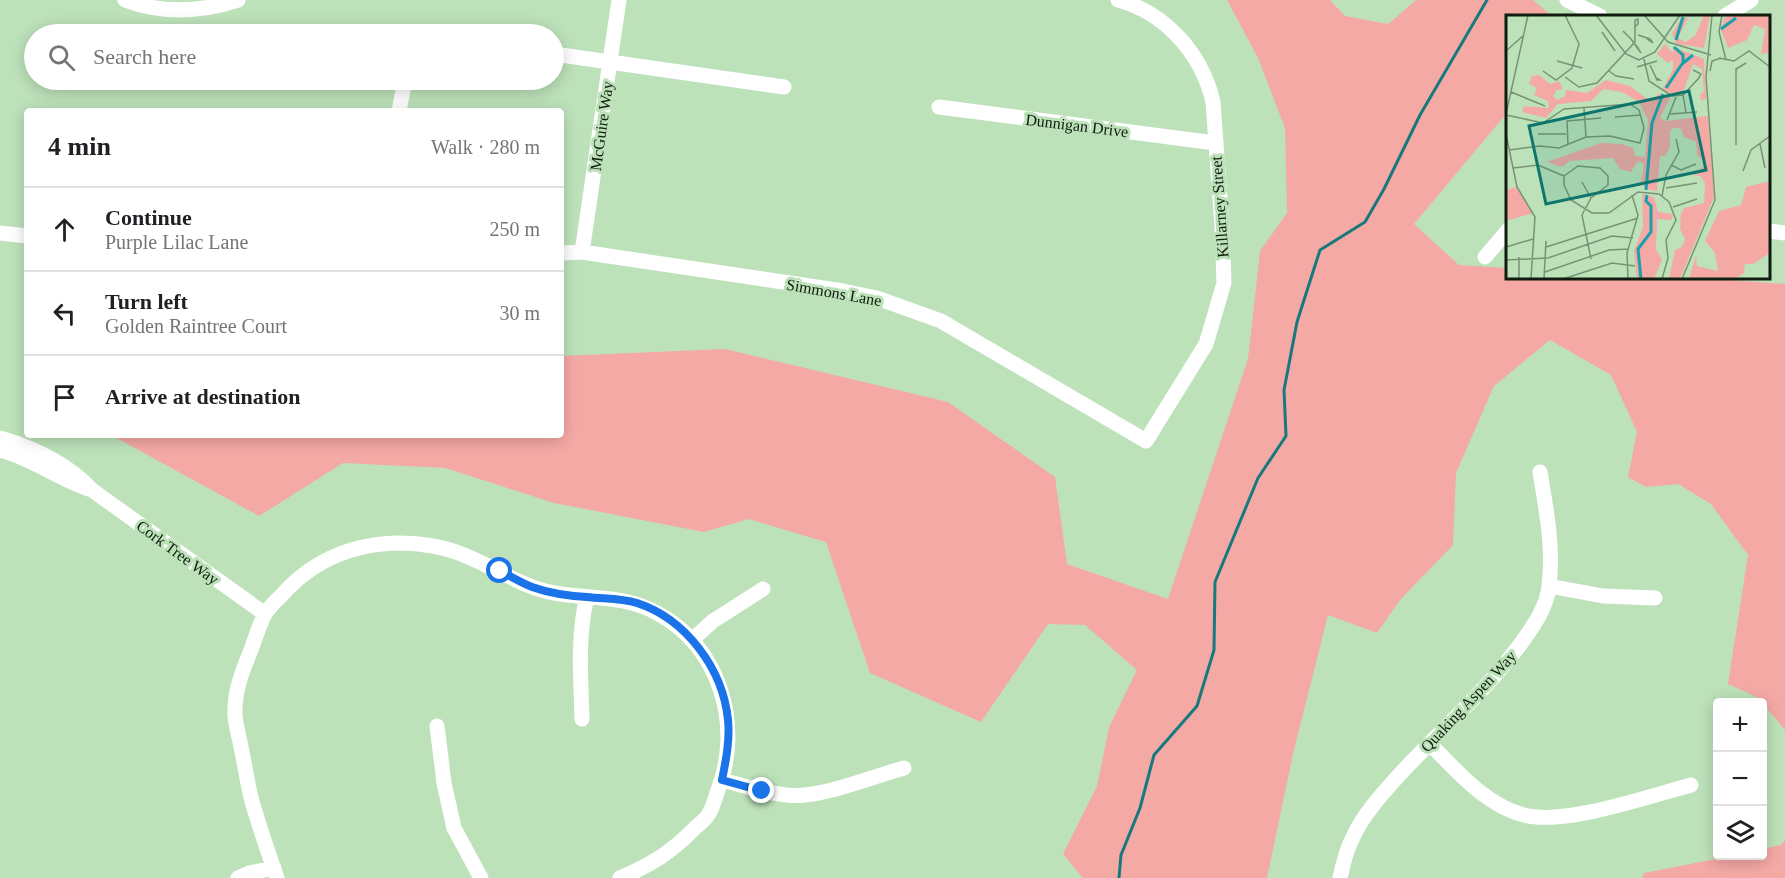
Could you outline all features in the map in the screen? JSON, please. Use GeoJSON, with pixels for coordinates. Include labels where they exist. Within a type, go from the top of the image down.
{"type":"FeatureCollection","features":[{"type":"Feature","properties":{"kind":"street"},"geometry":{"type":"LineString","coordinates":[[125,0],[152,8],[185,11],[238,0]]}},
{"type":"Feature","properties":{"kind":"street","name":"McGuire Way"},"geometry":{"type":"LineString","coordinates":[[582,252],[620,0]]}},
{"type":"Feature","properties":{"kind":"street","name":"Killarney Street"},"geometry":{"type":"LineString","coordinates":[[1118,0],[1138,7],[1158,19],[1187,46],[1209,83],[1213,102],[1222,226],[1224,283],[1206,344],[1146,441]]}},
{"type":"Feature","properties":{"kind":"street"},"geometry":{"type":"LineString","coordinates":[[1567,0],[1598,15]]}},
{"type":"Feature","properties":{"kind":"street"},"geometry":{"type":"LineString","coordinates":[[1727,15],[1751,0]]}},
{"type":"Feature","properties":{"kind":"street"},"geometry":{"type":"LineString","coordinates":[[564,56],[784,87]]}},
{"type":"Feature","properties":{"kind":"street"},"geometry":{"type":"LineString","coordinates":[[400,108],[403,90]]}},
{"type":"Feature","properties":{"kind":"street","name":"Dunnigan Drive"},"geometry":{"type":"LineString","coordinates":[[939,107],[1215,143]]}},
{"type":"Feature","properties":{"kind":"street"},"geometry":{"type":"LineString","coordinates":[[1770,231],[1785,232]]}},
{"type":"Feature","properties":{"kind":"street"},"geometry":{"type":"LineString","coordinates":[[0,233],[24,236]]}},
{"type":"Feature","properties":{"kind":"street"},"geometry":{"type":"LineString","coordinates":[[1485,256],[1506,233]]}},
{"type":"Feature","properties":{"kind":"street","name":"Simmons Lane"},"geometry":{"type":"LineString","coordinates":[[564,253],[582,252],[877,298],[941,321],[1146,441]]}},
{"type":"Feature","properties":{"kind":"street","name":"Cork Tree Way"},"geometry":{"type":"LineString","coordinates":[[0,438],[42,454],[77,474],[92,490],[265,614]]}},
{"type":"Feature","properties":{"kind":"street","name":"Cork Tree Way"},"geometry":{"type":"LineString","coordinates":[[0,450],[38,465],[71,483],[92,490]]}},
{"type":"Feature","properties":{"kind":"street","name":"Quaking Aspen Way"},"geometry":{"type":"LineString","coordinates":[[1340,878],[1354,834],[1383,793],[1506,665],[1536,623],[1546,601],[1549,586],[1550,544],[1540,472]]}},
{"type":"Feature","properties":{"kind":"street"},"geometry":{"type":"LineString","coordinates":[[238,878],[249,873],[276,873],[253,806],[235,717],[237,687],[265,614],[294,581],[322,562],[371,544],[401,543],[434,546],[464,554],[531,587],[586,597],[617,598],[637,603],[660,614],[693,639],[705,656],[723,695],[728,721],[727,754],[722,780],[708,815],[672,850],[647,867],[620,878]]}},
{"type":"Feature","properties":{"kind":"street"},"geometry":{"type":"LineString","coordinates":[[1549,586],[1603,596],[1655,598]]}},
{"type":"Feature","properties":{"kind":"street"},"geometry":{"type":"LineString","coordinates":[[693,639],[713,621],[763,589]]}},
{"type":"Feature","properties":{"kind":"street"},"geometry":{"type":"LineString","coordinates":[[582,719],[580,653],[582,614],[586,597]]}},
{"type":"Feature","properties":{"kind":"street"},"geometry":{"type":"LineString","coordinates":[[437,726],[444,783],[454,828],[481,878]]}},
{"type":"Feature","properties":{"kind":"street"},"geometry":{"type":"LineString","coordinates":[[1429,743],[1482,793],[1506,808],[1525,815],[1547,818],[1584,813],[1691,785]]}},
{"type":"Feature","properties":{"kind":"street"},"geometry":{"type":"LineString","coordinates":[[722,780],[762,791],[803,795],[833,789],[904,768]]}},
{"type":"Feature","properties":{"kind":"shaded area"},"geometry":{"type":"Polygon","coordinates":[[[1227,0],[1330,0],[1345,16],[1388,24],[1416,0],[1533,0],[1551,15],[1506,15],[1506,114],[1414,224],[1459,265],[1506,268],[1506,279],[1718,279],[1785,284],[1785,730],[1767,709],[1767,698],[1758,698],[1728,684],[1748,555],[1711,504],[1678,484],[1646,487],[1628,477],[1637,432],[1611,375],[1550,340],[1494,386],[1456,473],[1453,545],[1400,600],[1377,633],[1328,615],[1293,754],[1267,878],[1083,878],[1063,854],[1097,786],[1109,727],[1137,670],[1085,625],[1048,624],[981,722],[870,673],[826,542],[749,519],[704,532],[554,503],[445,468],[343,463],[259,516],[116,438],[564,438],[564,356],[725,349],[948,402],[1055,477],[1067,564],[1168,599],[1248,359],[1260,251],[1287,213],[1285,128],[1258,58],[1227,0]]]}},
{"type":"Feature","properties":{"kind":"shaded area"},"geometry":{"type":"Polygon","coordinates":[[[1785,840],[1785,878],[1642,878],[1644,873],[1713,860],[1767,860],[1767,848],[1781,845],[1785,840]]]}},
{"type":"Feature","properties":{"kind":"waterway"},"geometry":{"type":"LineString","coordinates":[[1119,878],[1121,855],[1140,808],[1154,755],[1197,706],[1214,650],[1215,582],[1258,478],[1286,436],[1284,390],[1297,322],[1320,250],[1365,222],[1384,189],[1420,115],[1487,0]]}},
{"type":"Feature","properties":{"kind":"route"},"geometry":{"type":"LineString","coordinates":[[500,571],[531,587],[551,592],[586,597],[617,598],[637,603],[660,614],[693,639],[705,656],[723,695],[728,721],[727,754],[722,780],[762,791]]}}]}
